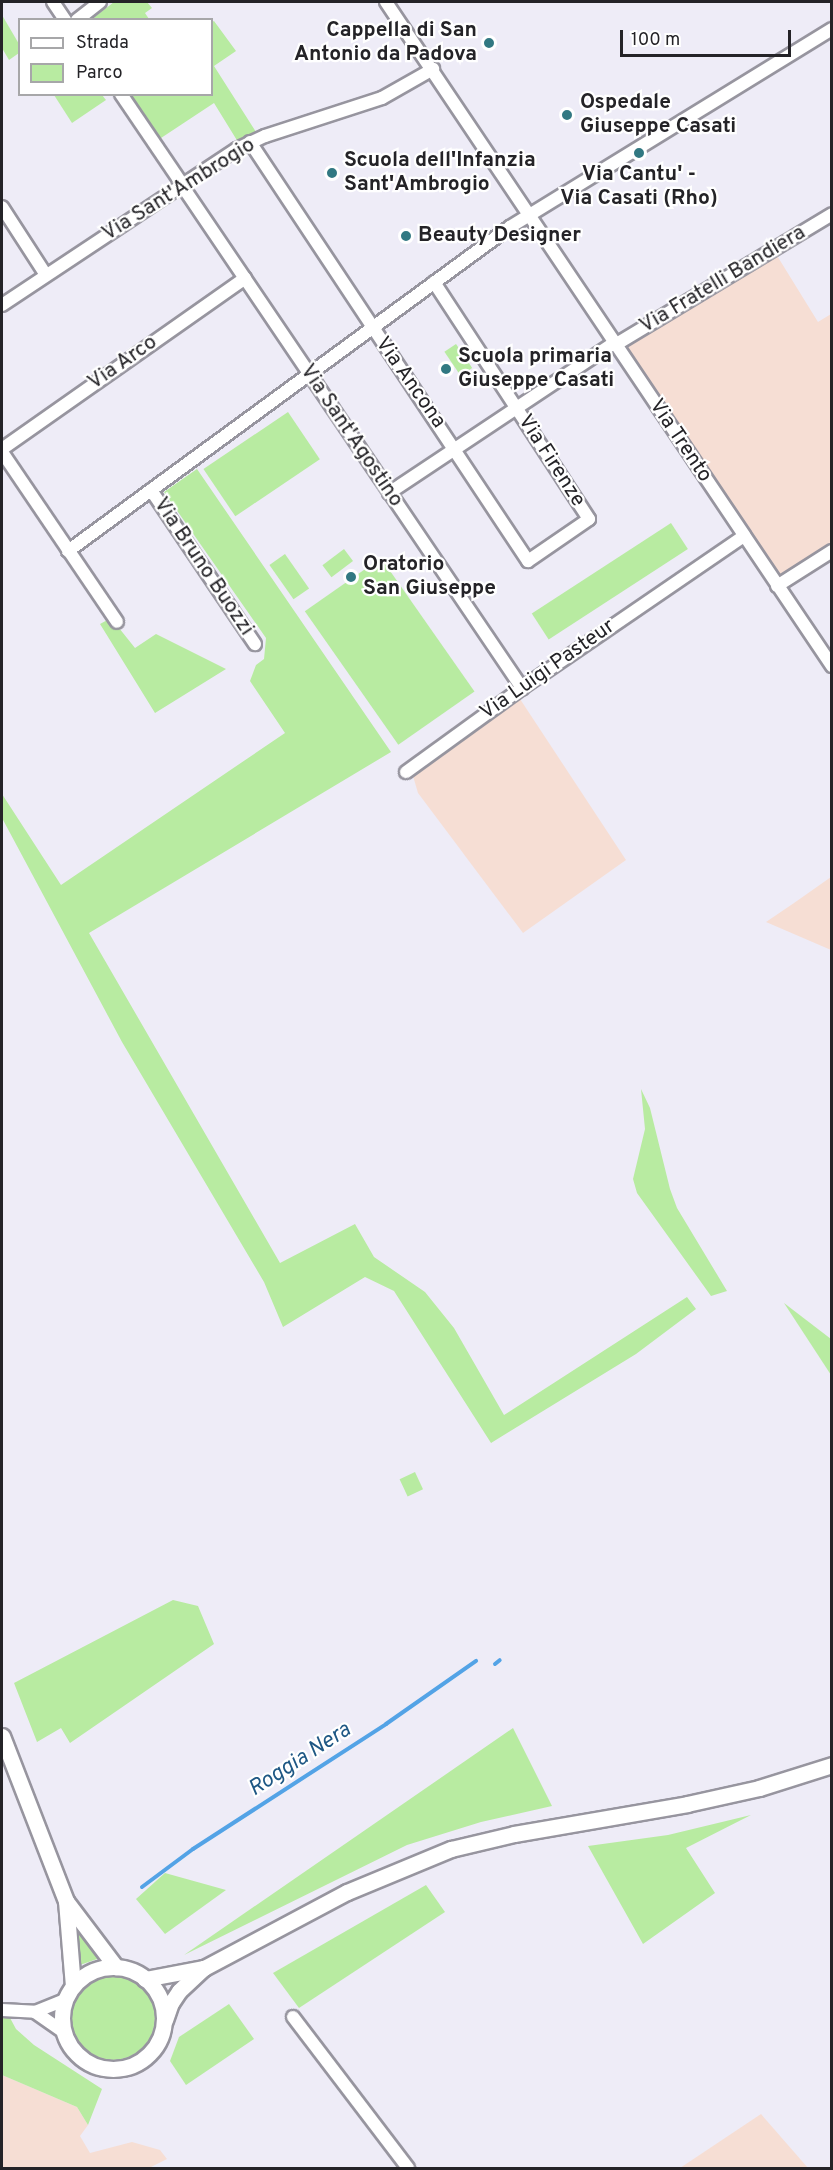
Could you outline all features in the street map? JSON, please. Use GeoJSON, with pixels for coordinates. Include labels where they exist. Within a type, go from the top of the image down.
{"type":"FeatureCollection","features":[{"type":"Feature","properties":{"kind":"main road"},"geometry":{"type":"LineString","coordinates":[[2,1736],[66,1900],[116,1967]]}},
{"type":"Feature","properties":{"kind":"main road"},"geometry":{"type":"LineString","coordinates":[[164,2021],[162,2005],[156,1991],[145,1979],[131,1971],[116,1967],[100,1969],[85,1976],[73,1986],[65,2000],[62,2016],[64,2032],[71,2047],[82,2059],[96,2066],[111,2069],[127,2068],[141,2061],[153,2050],[161,2037],[164,2021],[175,1997],[204,1968],[347,1892],[451,1849],[514,1834],[687,1804],[759,1788],[831,1765]]}},
{"type":"Feature","properties":{"kind":"main road"},"geometry":{"type":"LineString","coordinates":[[66,1900],[73,1986]]}},
{"type":"Feature","properties":{"kind":"main road"},"geometry":{"type":"LineString","coordinates":[[145,1979],[204,1968]]}},
{"type":"Feature","properties":{"kind":"street"},"geometry":{"type":"LineString","coordinates":[[53,2],[64,18]]}},
{"type":"Feature","properties":{"kind":"street"},"geometry":{"type":"LineString","coordinates":[[80,18],[100,2]]}},
{"type":"Feature","properties":{"kind":"street","name":"Via Trento"},"geometry":{"type":"LineString","coordinates":[[386,2],[831,666]]}},
{"type":"Feature","properties":{"kind":"street","name":"Via Bruno Buozzi"},"geometry":{"type":"LineString","coordinates":[[68,551],[310,376],[434,282],[529,215],[831,29]]}},
{"type":"Feature","properties":{"kind":"street","name":"Via Sant'Ambrogio"},"geometry":{"type":"LineString","coordinates":[[2,305],[181,184],[250,142],[382,98],[433,69]]}},
{"type":"Feature","properties":{"kind":"street","name":"Via Sant'Agostino"},"geometry":{"type":"LineString","coordinates":[[122,96],[522,688]]}},
{"type":"Feature","properties":{"kind":"street","name":"Via Ancona"},"geometry":{"type":"LineString","coordinates":[[250,142],[373,328],[456,448],[528,561],[589,519]]}},
{"type":"Feature","properties":{"kind":"street"},"geometry":{"type":"LineString","coordinates":[[2,207],[46,275]]}},
{"type":"Feature","properties":{"kind":"street","name":"Via Fratelli Bandiera"},"geometry":{"type":"LineString","coordinates":[[389,493],[614,344],[831,214]]}},
{"type":"Feature","properties":{"kind":"street","name":"Via Arco"},"geometry":{"type":"LineString","coordinates":[[2,450],[245,278]]}},
{"type":"Feature","properties":{"kind":"street","name":"Via Firenze"},"geometry":{"type":"LineString","coordinates":[[434,282],[589,519]]}},
{"type":"Feature","properties":{"kind":"street"},"geometry":{"type":"LineString","coordinates":[[2,450],[117,622]]}},
{"type":"Feature","properties":{"kind":"street","name":"Via Bruno Buozzi"},"geometry":{"type":"LineString","coordinates":[[150,490],[255,644]]}},
{"type":"Feature","properties":{"kind":"street","name":"Via Luigi Pasteur"},"geometry":{"type":"LineString","coordinates":[[406,772],[522,688],[744,536]]}},
{"type":"Feature","properties":{"kind":"street"},"geometry":{"type":"LineString","coordinates":[[777,586],[831,551]]}},
{"type":"Feature","properties":{"kind":"street"},"geometry":{"type":"LineString","coordinates":[[2,2010],[35,2012],[65,2000]]}},
{"type":"Feature","properties":{"kind":"street"},"geometry":{"type":"LineString","coordinates":[[35,2012],[64,2032]]}},
{"type":"Feature","properties":{"kind":"street"},"geometry":{"type":"LineString","coordinates":[[293,2017],[408,2169]]}},
{"type":"Feature","properties":{"kind":"shaded area"},"geometry":{"type":"Polygon","coordinates":[[[776,254],[818,322],[831,314],[831,546],[777,579],[625,347],[776,254]]]}},
{"type":"Feature","properties":{"kind":"shaded area"},"geometry":{"type":"Polygon","coordinates":[[[520,699],[626,860],[523,933],[418,793],[413,776],[520,699]]]}},
{"type":"Feature","properties":{"kind":"shaded area"},"geometry":{"type":"Polygon","coordinates":[[[831,877],[831,950],[766,922],[794,903],[831,877]]]}},
{"type":"Feature","properties":{"kind":"shaded area"},"geometry":{"type":"Polygon","coordinates":[[[2,2075],[77,2107],[88,2125],[80,2136],[90,2153],[132,2142],[160,2150],[167,2159],[149,2168],[2,2168],[2,2075]]]}},
{"type":"Feature","properties":{"kind":"shaded area"},"geometry":{"type":"Polygon","coordinates":[[[761,2114],[808,2168],[680,2168],[761,2114]]]}},
{"type":"Feature","properties":{"kind":"green space"},"geometry":{"type":"Polygon","coordinates":[[[114,2],[147,2],[152,8],[145,13],[148,18],[93,18],[114,2]]]}},
{"type":"Feature","properties":{"kind":"green space"},"geometry":{"type":"Polygon","coordinates":[[[2,15],[18,42],[18,54],[9,60],[2,48],[2,15]]]}},
{"type":"Feature","properties":{"kind":"green space"},"geometry":{"type":"Polygon","coordinates":[[[213,22],[236,51],[214,66],[256,132],[238,142],[214,103],[158,140],[128,96],[213,96],[213,22]]]}},
{"type":"Feature","properties":{"kind":"green space"},"geometry":{"type":"Polygon","coordinates":[[[55,96],[103,96],[106,100],[72,123],[55,96]]]}},
{"type":"Feature","properties":{"kind":"green space"},"geometry":{"type":"Polygon","coordinates":[[[456,344],[472,368],[461,376],[444,352],[456,344]]]}},
{"type":"Feature","properties":{"kind":"green space"},"geometry":{"type":"Polygon","coordinates":[[[288,412],[320,459],[235,516],[203,469],[288,412]]]}},
{"type":"Feature","properties":{"kind":"green space"},"geometry":{"type":"Polygon","coordinates":[[[197,469],[391,752],[89,933],[280,1263],[355,1224],[374,1257],[425,1292],[454,1328],[504,1415],[687,1297],[696,1309],[636,1354],[491,1443],[394,1291],[365,1277],[283,1327],[264,1282],[122,1042],[2,818],[2,794],[61,885],[285,733],[250,681],[256,665],[264,659],[266,638],[164,492],[197,469]]]}},
{"type":"Feature","properties":{"kind":"green space"},"geometry":{"type":"Polygon","coordinates":[[[671,523],[688,549],[549,639],[532,613],[671,523]]]}},
{"type":"Feature","properties":{"kind":"green space"},"geometry":{"type":"Polygon","coordinates":[[[344,549],[353,561],[331,577],[322,565],[344,549]]]}},
{"type":"Feature","properties":{"kind":"green space"},"geometry":{"type":"Polygon","coordinates":[[[285,554],[309,588],[294,599],[269,565],[285,554]]]}},
{"type":"Feature","properties":{"kind":"green space"},"geometry":{"type":"Polygon","coordinates":[[[381,558],[474,692],[398,745],[305,611],[381,558]]]}},
{"type":"Feature","properties":{"kind":"green space"},"geometry":{"type":"Polygon","coordinates":[[[111,618],[135,648],[156,634],[226,669],[155,713],[100,624],[111,618]]]}},
{"type":"Feature","properties":{"kind":"green space"},"geometry":{"type":"Polygon","coordinates":[[[641,1089],[650,1108],[670,1189],[677,1208],[727,1291],[711,1296],[637,1193],[633,1179],[645,1129],[641,1089]]]}},
{"type":"Feature","properties":{"kind":"green space"},"geometry":{"type":"Polygon","coordinates":[[[784,1303],[831,1339],[831,1375],[784,1303]]]}},
{"type":"Feature","properties":{"kind":"green space"},"geometry":{"type":"Polygon","coordinates":[[[415,1472],[423,1489],[408,1496],[400,1479],[415,1472]]]}},
{"type":"Feature","properties":{"kind":"green space"},"geometry":{"type":"Polygon","coordinates":[[[173,1600],[198,1606],[214,1644],[70,1743],[61,1728],[37,1742],[14,1683],[173,1600]]]}},
{"type":"Feature","properties":{"kind":"green space"},"geometry":{"type":"Polygon","coordinates":[[[513,1728],[552,1806],[481,1822],[407,1845],[184,1955],[513,1728]]]}},
{"type":"Feature","properties":{"kind":"green space"},"geometry":{"type":"Polygon","coordinates":[[[751,1815],[686,1848],[715,1893],[643,1944],[588,1846],[668,1835],[751,1815]]]}},
{"type":"Feature","properties":{"kind":"green space"},"geometry":{"type":"Polygon","coordinates":[[[165,1873],[226,1890],[165,1934],[136,1899],[165,1873]]]}},
{"type":"Feature","properties":{"kind":"green space"},"geometry":{"type":"Polygon","coordinates":[[[426,1885],[445,1912],[299,2008],[273,1973],[426,1885]]]}},
{"type":"Feature","properties":{"kind":"green space"},"geometry":{"type":"Polygon","coordinates":[[[74,1920],[100,1958],[80,1965],[74,1920]]]}},
{"type":"Feature","properties":{"kind":"green space"},"geometry":{"type":"Polygon","coordinates":[[[113,1976],[129,1979],[148,1995],[155,2018],[152,2034],[136,2053],[113,2060],[97,2057],[78,2041],[71,2018],[74,2002],[90,1983],[113,1976]]]}},
{"type":"Feature","properties":{"kind":"green space"},"geometry":{"type":"Polygon","coordinates":[[[2,2003],[16,2029],[34,2045],[102,2089],[88,2125],[77,2107],[2,2075],[2,2003]]]}},
{"type":"Feature","properties":{"kind":"green space"},"geometry":{"type":"Polygon","coordinates":[[[229,2004],[254,2039],[186,2085],[170,2061],[179,2037],[229,2004]]]}},
{"type":"Feature","properties":{"kind":"waterway","name":"Roggia Nera"},"geometry":{"type":"LineString","coordinates":[[495,1664],[500,1660]]}},
{"type":"Feature","properties":{"kind":"waterway","name":"Roggia Nera"},"geometry":{"type":"LineString","coordinates":[[142,1887],[193,1849],[386,1724],[476,1661]]}},
{"type":"Feature","properties":{"kind":"place","name":"Cappella di San Antonio da Padova"},"geometry":{"type":"Point","coordinates":[489,43]}},
{"type":"Feature","properties":{"kind":"place","name":"Ospedale Giuseppe Casati"},"geometry":{"type":"Point","coordinates":[567,115]}},
{"type":"Feature","properties":{"kind":"place","name":"Via Cantu' - Via Casati (Rho)"},"geometry":{"type":"Point","coordinates":[639,153]}},
{"type":"Feature","properties":{"kind":"place","name":"Scuola dell'Infanzia Sant'Ambrogio"},"geometry":{"type":"Point","coordinates":[332,173]}},
{"type":"Feature","properties":{"kind":"place","name":"Beauty Designer"},"geometry":{"type":"Point","coordinates":[406,236]}},
{"type":"Feature","properties":{"kind":"place","name":"Scuola primaria Giuseppe Casati"},"geometry":{"type":"Point","coordinates":[446,369]}},
{"type":"Feature","properties":{"kind":"place","name":"Oratorio San Giuseppe"},"geometry":{"type":"Point","coordinates":[351,577]}}]}
